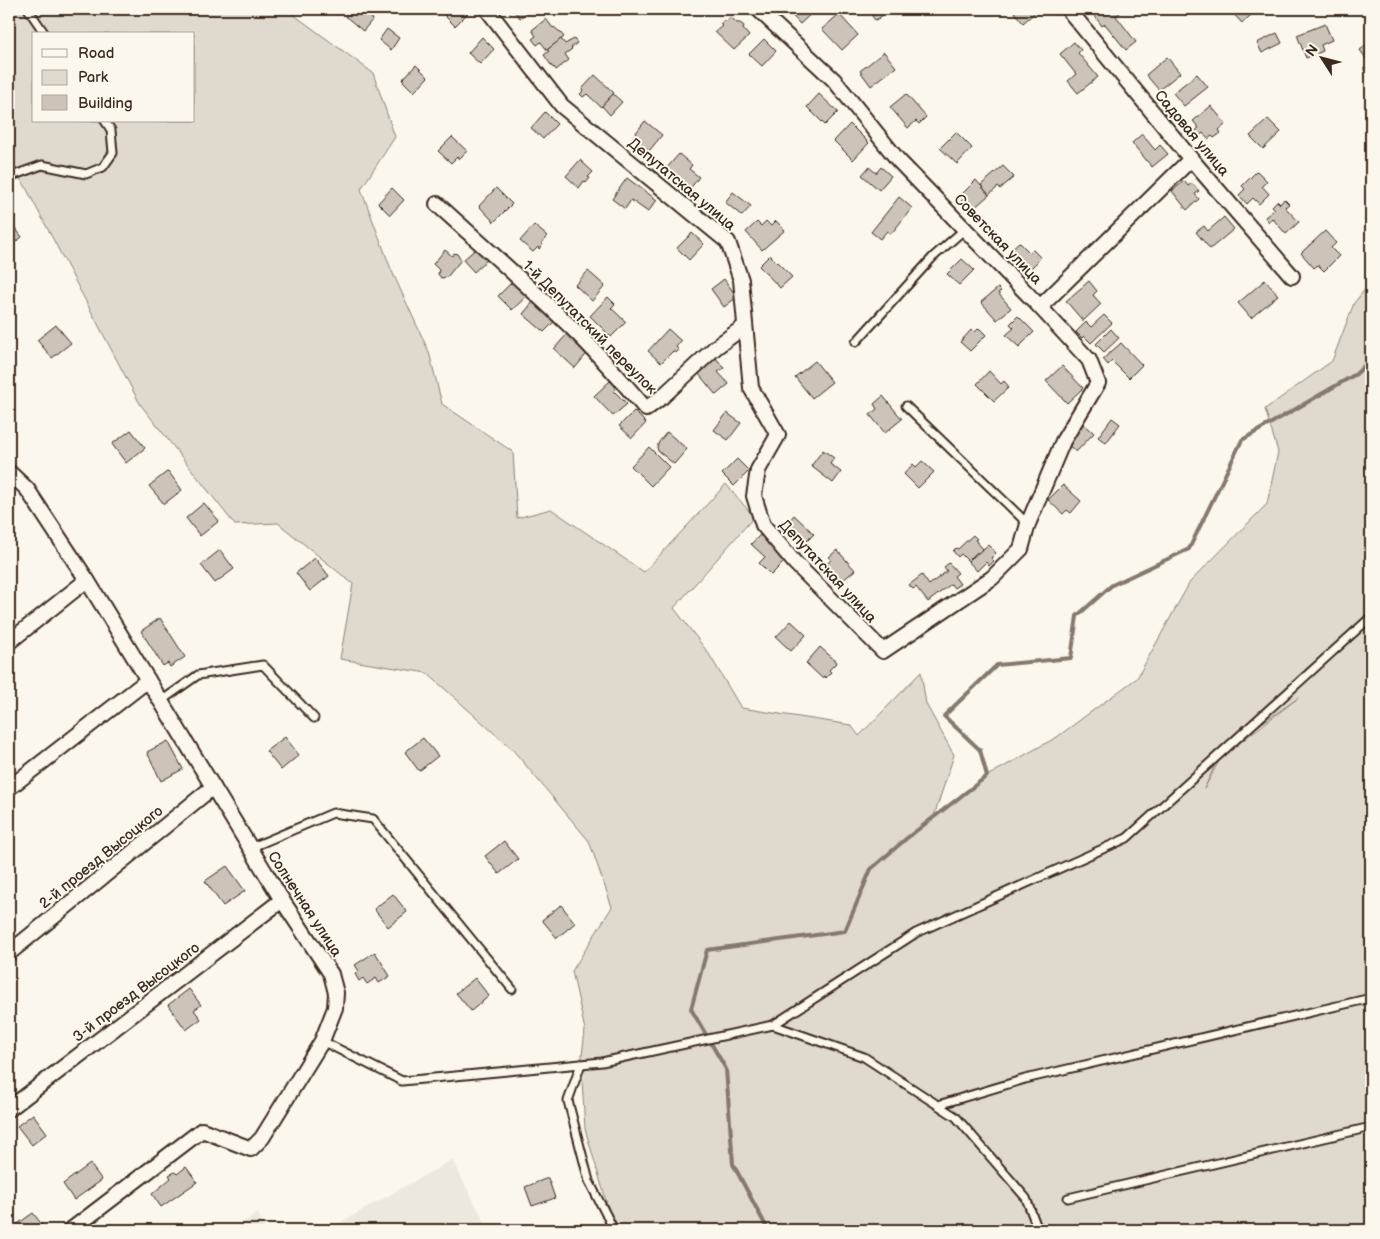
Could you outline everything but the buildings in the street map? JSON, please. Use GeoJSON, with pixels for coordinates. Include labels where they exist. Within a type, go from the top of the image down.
{"type":"FeatureCollection","features":[{"type":"Feature","properties":{"kind":"street","name":"Депутатская улица"},"geometry":{"type":"LineString","coordinates":[[487,9],[562,106],[728,242],[741,280],[751,388],[778,435],[758,470],[754,496],[763,525],[795,562],[883,651],[992,578],[1021,549],[1028,524]]}},
{"type":"Feature","properties":{"kind":"street","name":"Советская улица"},"geometry":{"type":"LineString","coordinates":[[758,9],[834,80],[898,160],[1089,360],[1098,383],[1063,441],[1028,524]]}},
{"type":"Feature","properties":{"kind":"street","name":"Садовая улица"},"geometry":{"type":"LineString","coordinates":[[1068,9],[1191,159],[1292,276]]}},
{"type":"Feature","properties":{"kind":"street"},"geometry":{"type":"LineString","coordinates":[[1040,307],[1191,159]]}},
{"type":"Feature","properties":{"kind":"street","name":"1-й Депутатский переулок"},"geometry":{"type":"LineString","coordinates":[[437,204],[571,327],[609,366],[646,409],[663,396],[716,347],[745,326]]}},
{"type":"Feature","properties":{"kind":"street"},"geometry":{"type":"LineString","coordinates":[[9,472],[27,489],[87,580],[9,642]]}},
{"type":"Feature","properties":{"kind":"street","name":"Солнечная улица"},"geometry":{"type":"LineString","coordinates":[[71,1230],[202,1130],[251,1149],[262,1138],[322,1041],[335,1008],[336,993],[330,974],[282,900],[87,580]]}},
{"type":"Feature","properties":{"kind":"street"},"geometry":{"type":"LineString","coordinates":[[9,788],[148,680]]}},
{"type":"Feature","properties":{"kind":"street","name":"2-й проезд Высоцкого"},"geometry":{"type":"LineString","coordinates":[[9,952],[213,787]]}},
{"type":"Feature","properties":{"kind":"street","name":"3-й проезд Высоцкого"},"geometry":{"type":"LineString","coordinates":[[9,1109],[282,900]]}},
{"type":"Feature","properties":{"kind":"lane"},"geometry":{"type":"LineString","coordinates":[[28,9],[44,32]]}},
{"type":"Feature","properties":{"kind":"lane"},"geometry":{"type":"LineString","coordinates":[[9,177],[42,165],[86,174],[103,167],[112,153],[110,130],[106,122]]}},
{"type":"Feature","properties":{"kind":"lane"},"geometry":{"type":"LineString","coordinates":[[856,342],[933,257],[965,228]]}},
{"type":"Feature","properties":{"kind":"lane"},"geometry":{"type":"LineString","coordinates":[[906,406],[1028,524]]}},
{"type":"Feature","properties":{"kind":"lane"},"geometry":{"type":"LineString","coordinates":[[322,1041],[402,1081],[602,1062],[773,1025],[916,933],[1127,838],[1371,617]]}},
{"type":"Feature","properties":{"kind":"lane"},"geometry":{"type":"LineString","coordinates":[[161,701],[198,675],[263,665],[314,718]]}},
{"type":"Feature","properties":{"kind":"lane"},"geometry":{"type":"LineString","coordinates":[[250,848],[333,812],[373,819],[512,990]]}},
{"type":"Feature","properties":{"kind":"lane"},"geometry":{"type":"LineString","coordinates":[[938,1105],[1025,1079],[1371,998]]}},
{"type":"Feature","properties":{"kind":"lane"},"geometry":{"type":"LineString","coordinates":[[773,1025],[864,1057],[956,1117],[1026,1198],[1038,1230]]}},
{"type":"Feature","properties":{"kind":"lane"},"geometry":{"type":"LineString","coordinates":[[581,1064],[568,1101],[589,1181],[614,1230]]}},
{"type":"Feature","properties":{"kind":"lane"},"geometry":{"type":"LineString","coordinates":[[1068,1198],[1371,1127]]}},
{"type":"Feature","properties":{"kind":"shaded area"},"geometry":{"type":"Polygon","coordinates":[[[452,1160],[489,1230],[327,1230],[452,1160]]]}},
{"type":"Feature","properties":{"kind":"shaded area"},"geometry":{"type":"Polygon","coordinates":[[[258,1213],[265,1230],[231,1230],[258,1213]]]}},
{"type":"Feature","properties":{"kind":"green space"},"geometry":{"type":"Polygon","coordinates":[[[9,9],[286,9],[373,73],[395,137],[361,189],[391,269],[429,352],[442,404],[513,452],[517,518],[551,509],[644,572],[726,484],[754,517],[674,608],[709,654],[741,708],[851,725],[859,736],[921,672],[926,704],[954,755],[934,816],[987,776],[1057,737],[1137,678],[1190,582],[1267,504],[1278,452],[1265,409],[1332,361],[1354,303],[1371,282],[1371,998],[1025,1079],[952,1102],[1371,999],[1371,1230],[616,1230],[585,1129],[581,1064],[585,1030],[572,971],[612,907],[589,841],[513,750],[427,673],[340,659],[353,584],[278,523],[235,525],[140,404],[24,184],[9,165],[9,9]],[[1298,698],[1221,752],[1204,789],[1221,757],[1298,698]]]}},
{"type":"Feature","properties":{"kind":"waterway"},"geometry":{"type":"LineString","coordinates":[[768,1230],[733,1164],[726,1069],[691,1009],[707,950],[845,931],[871,869],[907,838],[987,776],[980,750],[944,716],[997,665],[1071,658],[1077,616],[1112,585],[1189,549],[1242,440],[1356,374],[1371,359]]}}]}
